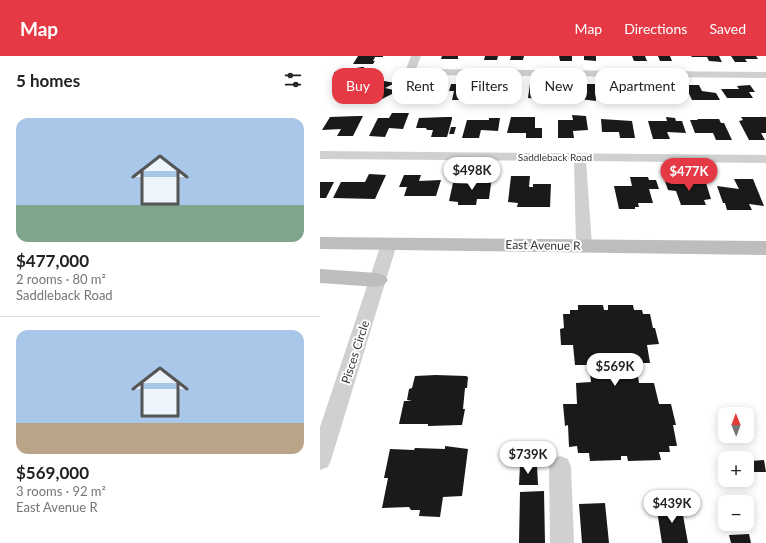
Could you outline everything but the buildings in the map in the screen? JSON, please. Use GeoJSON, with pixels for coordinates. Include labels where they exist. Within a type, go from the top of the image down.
{"type":"FeatureCollection","features":[{"type":"Feature","properties":{"kind":"main road","name":"East Avenue R"},"geometry":{"type":"LineString","coordinates":[[320,243],[766,248]]}},
{"type":"Feature","properties":{"kind":"main road"},"geometry":{"type":"LineString","coordinates":[[320,276],[377,280]]}},
{"type":"Feature","properties":{"kind":"street"},"geometry":{"type":"LineString","coordinates":[[416,56],[410,72],[766,74]]}},
{"type":"Feature","properties":{"kind":"street","name":"Saddleback Road"},"geometry":{"type":"LineString","coordinates":[[320,155],[766,159]]}},
{"type":"Feature","properties":{"kind":"street"},"geometry":{"type":"LineString","coordinates":[[580,158],[584,245]]}},
{"type":"Feature","properties":{"kind":"street","name":"Pisces Circle"},"geometry":{"type":"LineString","coordinates":[[320,460],[324,433],[389,244]]}},
{"type":"Feature","properties":{"kind":"street"},"geometry":{"type":"LineString","coordinates":[[560,467],[562,543]]}}]}
